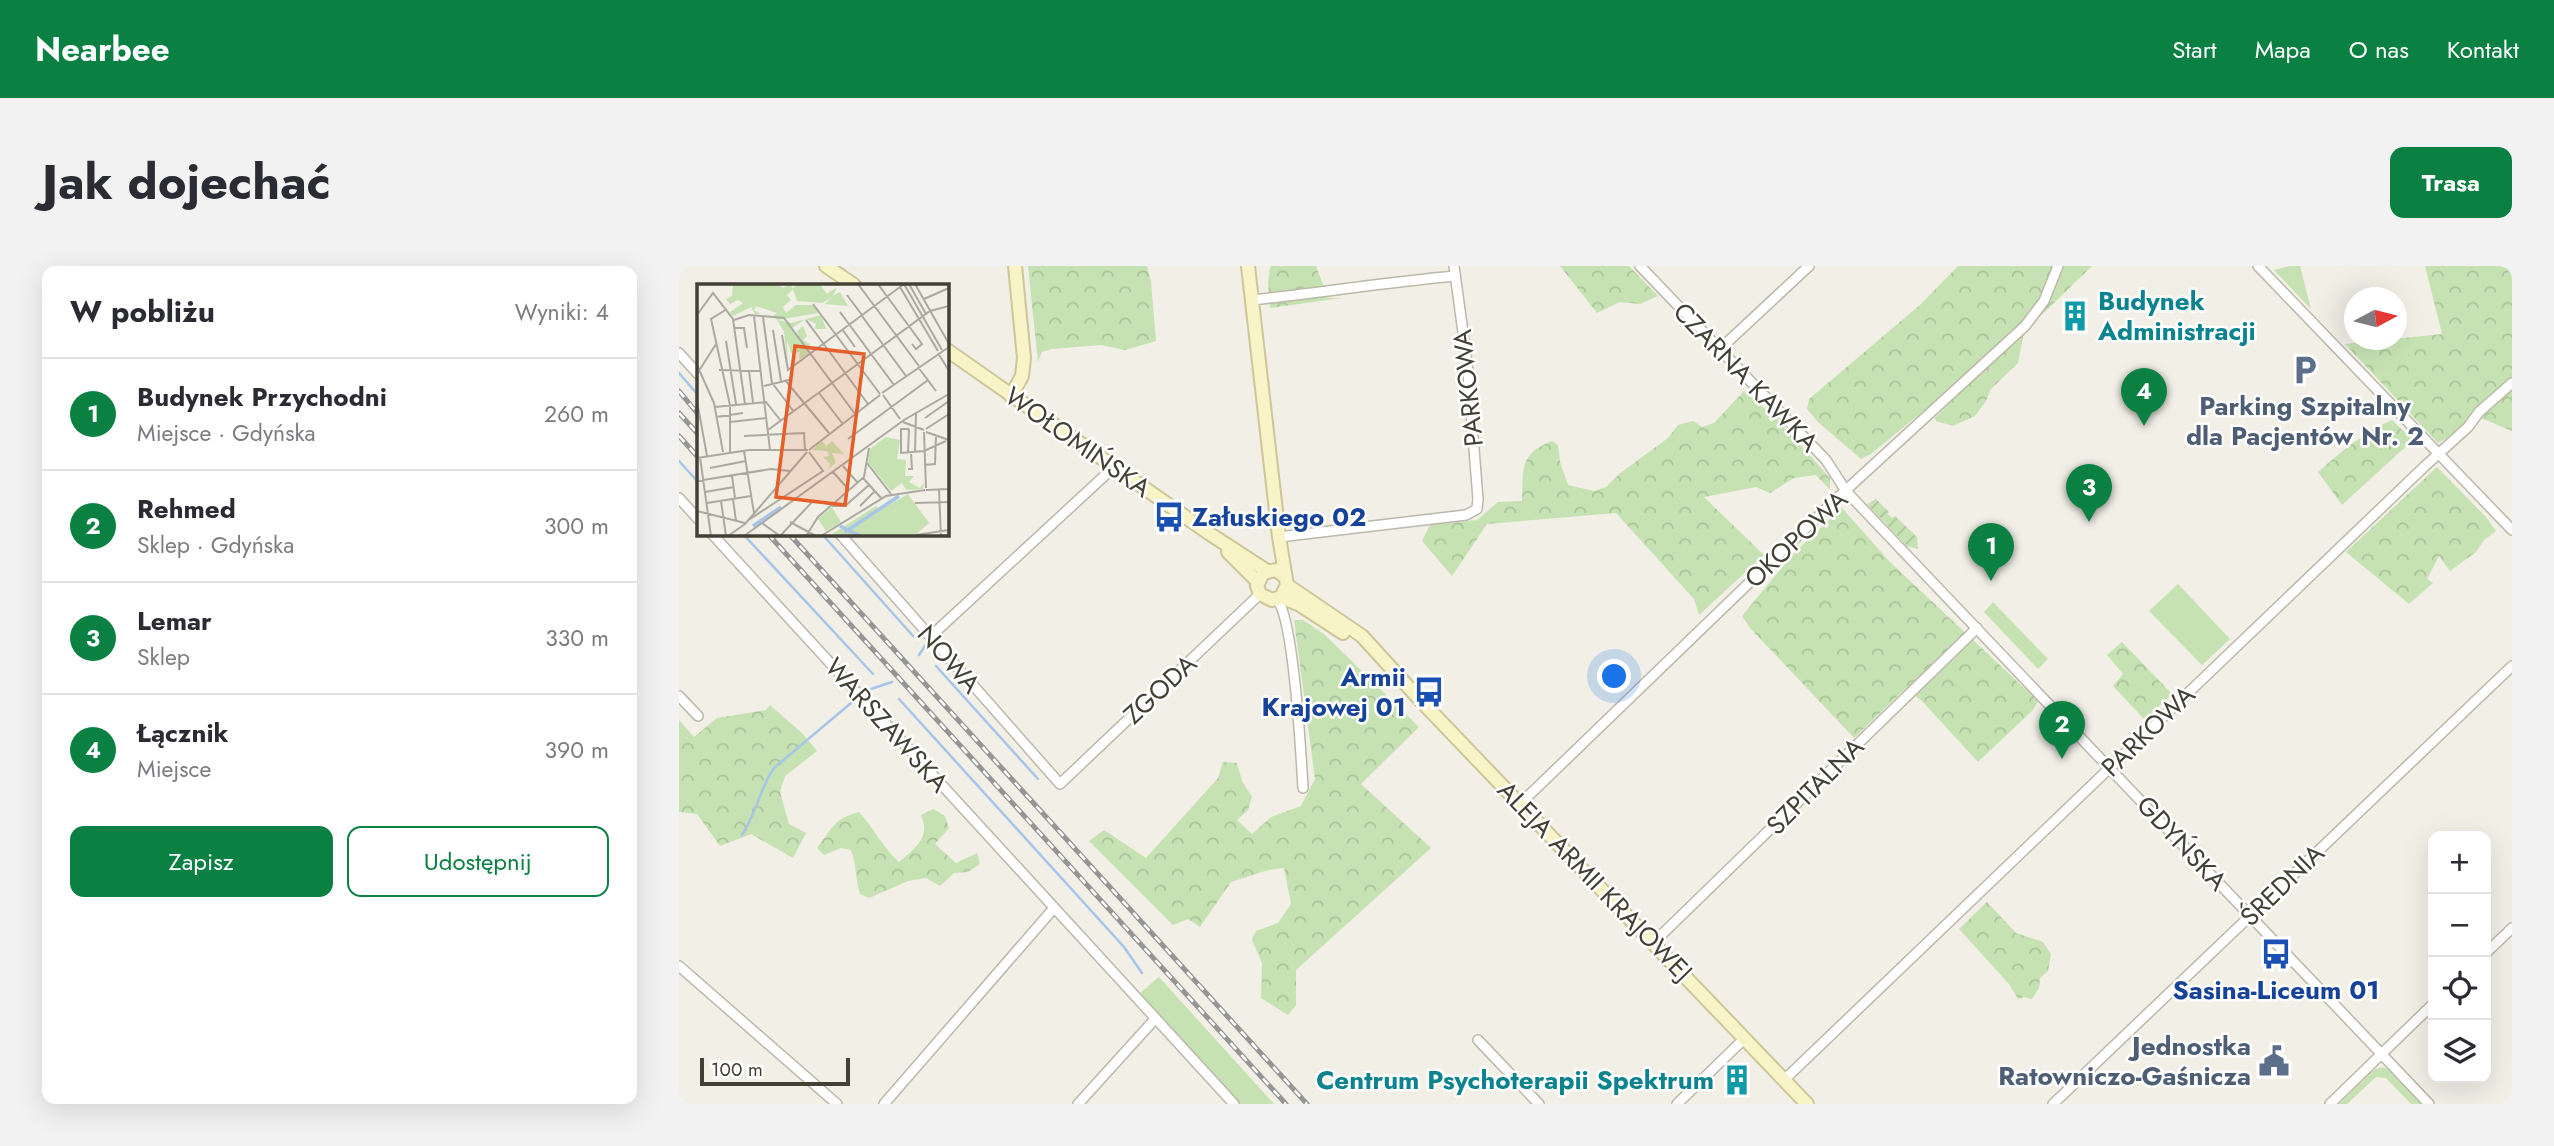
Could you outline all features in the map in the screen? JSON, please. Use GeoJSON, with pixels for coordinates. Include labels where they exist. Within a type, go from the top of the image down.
{"type":"FeatureCollection","features":[{"type":"Feature","properties":{"kind":"street"},"geometry":{"type":"LineString","coordinates":[[826,266],[853,284]]}},
{"type":"Feature","properties":{"kind":"street"},"geometry":{"type":"LineString","coordinates":[[1011,396],[1022,376],[1024,358],[1015,266]]}},
{"type":"Feature","properties":{"kind":"street"},"geometry":{"type":"LineString","coordinates":[[1248,266],[1285,580],[1279,598],[1298,716],[1303,788]]}},
{"type":"Feature","properties":{"kind":"street","name":"CZARNA KAWKA"},"geometry":{"type":"LineString","coordinates":[[1640,266],[1826,460],[1846,491]]}},
{"type":"Feature","properties":{"kind":"street"},"geometry":{"type":"LineString","coordinates":[[1719,350],[1808,266]]}},
{"type":"Feature","properties":{"kind":"street","name":"OKOPOWA"},"geometry":{"type":"LineString","coordinates":[[1521,803],[1846,491],[2025,326],[2044,301],[2058,266]]}},
{"type":"Feature","properties":{"kind":"street"},"geometry":{"type":"LineString","coordinates":[[2257,266],[2512,530]]}},
{"type":"Feature","properties":{"kind":"street"},"geometry":{"type":"LineString","coordinates":[[1252,300],[1455,271]]}},
{"type":"Feature","properties":{"kind":"street","name":"PARKOWA"},"geometry":{"type":"LineString","coordinates":[[1279,537],[1466,515],[1477,509],[1467,362],[1455,271]]}},
{"type":"Feature","properties":{"kind":"street","name":"WOŁOMIŃSKA"},"geometry":{"type":"LineString","coordinates":[[949,351],[1210,534],[1269,570]]}},
{"type":"Feature","properties":{"kind":"street"},"geometry":{"type":"LineString","coordinates":[[679,353],[697,373]]}},
{"type":"Feature","properties":{"kind":"street","name":"PARKOWA"},"geometry":{"type":"LineString","coordinates":[[1784,1080],[2512,383]]}},
{"type":"Feature","properties":{"kind":"street"},"geometry":{"type":"LineString","coordinates":[[930,637],[1114,467]]}},
{"type":"Feature","properties":{"kind":"street","name":"GDYŃSKA"},"geometry":{"type":"LineString","coordinates":[[1846,491],[2429,1104]]}},
{"type":"Feature","properties":{"kind":"street"},"geometry":{"type":"LineString","coordinates":[[679,498],[697,518]]}},
{"type":"Feature","properties":{"kind":"street","name":"WOŁOMIŃSKA"},"geometry":{"type":"LineString","coordinates":[[1210,534],[1257,581]]}},
{"type":"Feature","properties":{"kind":"street","name":"WARSZAWSKA"},"geometry":{"type":"LineString","coordinates":[[714,536],[1234,1104]]}},
{"type":"Feature","properties":{"kind":"street","name":"NOWA"},"geometry":{"type":"LineString","coordinates":[[842,536],[1060,784]]}},
{"type":"Feature","properties":{"kind":"street"},"geometry":{"type":"LineString","coordinates":[[1279,537],[1278,551],[1269,570],[1257,581],[1260,594],[1268,600],[1279,598]]}},
{"type":"Feature","properties":{"kind":"street"},"geometry":{"type":"LineString","coordinates":[[1269,570],[1285,580]]}},
{"type":"Feature","properties":{"kind":"street","name":"ALEJA ARMII KRAJOWEJ"},"geometry":{"type":"LineString","coordinates":[[1285,580],[1362,636],[1807,1104]]}},
{"type":"Feature","properties":{"kind":"street","name":"ZGODA"},"geometry":{"type":"LineString","coordinates":[[1060,784],[1260,594]]}},
{"type":"Feature","properties":{"kind":"street","name":"ALEJA ARMII KRAJOWEJ"},"geometry":{"type":"LineString","coordinates":[[1279,598],[1300,605],[1381,658]]}},
{"type":"Feature","properties":{"kind":"street","name":"SZPITALNA"},"geometry":{"type":"LineString","coordinates":[[1653,943],[1977,628]]}},
{"type":"Feature","properties":{"kind":"street","name":"ŚREDNIA"},"geometry":{"type":"LineString","coordinates":[[2053,1104],[2512,666]]}},
{"type":"Feature","properties":{"kind":"street"},"geometry":{"type":"LineString","coordinates":[[679,696],[698,716]]}},
{"type":"Feature","properties":{"kind":"street"},"geometry":{"type":"LineString","coordinates":[[884,1104],[1054,908]]}},
{"type":"Feature","properties":{"kind":"street"},"geometry":{"type":"LineString","coordinates":[[2491,948],[2512,928]]}},
{"type":"Feature","properties":{"kind":"street"},"geometry":{"type":"LineString","coordinates":[[679,966],[837,1104]]}},
{"type":"Feature","properties":{"kind":"street"},"geometry":{"type":"LineString","coordinates":[[2330,1104],[2428,1009]]}},
{"type":"Feature","properties":{"kind":"street"},"geometry":{"type":"LineString","coordinates":[[1078,1104],[1155,1019]]}},
{"type":"Feature","properties":{"kind":"street"},"geometry":{"type":"LineString","coordinates":[[1678,1104],[1745,1038]]}},
{"type":"Feature","properties":{"kind":"street"},"geometry":{"type":"LineString","coordinates":[[1478,1040],[1539,1104]]}},
{"type":"Feature","properties":{"kind":"green space"},"geometry":{"type":"Polygon","coordinates":[[[1028,266],[1147,266],[1156,341],[1125,350],[1101,345],[1052,349],[1042,352],[1038,362],[1028,266]]]}},
{"type":"Feature","properties":{"kind":"green space"},"geometry":{"type":"Polygon","coordinates":[[[1272,266],[1316,266],[1328,298],[1342,298],[1270,308],[1268,282],[1272,266]]]}},
{"type":"Feature","properties":{"kind":"green space"},"geometry":{"type":"Polygon","coordinates":[[[1560,266],[1629,266],[1658,296],[1640,304],[1620,302],[1597,313],[1560,266]]]}},
{"type":"Feature","properties":{"kind":"green space"},"geometry":{"type":"Polygon","coordinates":[[[1958,266],[2092,266],[2024,332],[2018,363],[1991,389],[1975,416],[1953,426],[1936,421],[1935,418],[1962,391],[1950,389],[1871,454],[1861,459],[1818,422],[1807,409],[1809,399],[1921,304],[1958,266]]]}},
{"type":"Feature","properties":{"kind":"green space"},"geometry":{"type":"Polygon","coordinates":[[[2300,266],[2311,309],[2274,270],[2300,266]]]}},
{"type":"Feature","properties":{"kind":"green space"},"geometry":{"type":"Polygon","coordinates":[[[2425,266],[2512,266],[2512,431],[2481,418],[2438,443],[2351,350],[2407,350],[2407,338],[2442,334],[2425,266]]]}},
{"type":"Feature","properties":{"kind":"green space"},"geometry":{"type":"Polygon","coordinates":[[[1744,391],[1775,417],[1830,478],[1830,490],[1816,475],[1794,478],[1770,493],[1756,487],[1704,497],[1764,555],[1699,615],[1694,599],[1616,513],[1487,524],[1452,576],[1422,541],[1430,525],[1477,520],[1498,502],[1522,501],[1525,464],[1541,446],[1552,441],[1558,445],[1560,462],[1568,485],[1594,491],[1606,487],[1619,474],[1668,438],[1678,425],[1693,421],[1702,427],[1714,423],[1744,391]]]}},
{"type":"Feature","properties":{"kind":"green space"},"geometry":{"type":"Polygon","coordinates":[[[2392,420],[2413,440],[2342,505],[2318,472],[2362,437],[2392,420]]]}},
{"type":"Feature","properties":{"kind":"green space"},"geometry":{"type":"Polygon","coordinates":[[[2437,467],[2486,517],[2496,531],[2484,540],[2476,552],[2450,571],[2439,556],[2427,579],[2433,583],[2409,604],[2346,552],[2437,467]]]}},
{"type":"Feature","properties":{"kind":"green space"},"geometry":{"type":"Polygon","coordinates":[[[1876,499],[1892,518],[1895,516],[1917,537],[1918,549],[1907,546],[1867,504],[1876,499]]]}},
{"type":"Feature","properties":{"kind":"green space"},"geometry":{"type":"Polygon","coordinates":[[[1842,508],[1890,562],[2038,701],[2033,710],[1978,762],[1921,700],[1905,689],[1854,738],[1750,628],[1742,616],[1793,554],[1842,508]]]}},
{"type":"Feature","properties":{"kind":"green space"},"geometry":{"type":"Polygon","coordinates":[[[2178,584],[2230,639],[2202,665],[2149,611],[2178,584]]]}},
{"type":"Feature","properties":{"kind":"green space"},"geometry":{"type":"Polygon","coordinates":[[[1993,602],[2048,659],[2038,669],[1984,612],[1993,602]]]}},
{"type":"Feature","properties":{"kind":"green space"},"geometry":{"type":"Polygon","coordinates":[[[1294,620],[1303,620],[1324,634],[1419,727],[1361,784],[1431,848],[1296,970],[1296,1005],[1288,1015],[1261,998],[1262,963],[1252,940],[1256,931],[1278,923],[1291,904],[1284,868],[1231,882],[1200,927],[1188,919],[1173,925],[1089,841],[1104,830],[1146,858],[1218,778],[1223,762],[1237,763],[1242,781],[1252,797],[1248,810],[1237,820],[1252,834],[1271,817],[1301,806],[1315,779],[1294,620]]]}},
{"type":"Feature","properties":{"kind":"green space"},"geometry":{"type":"Polygon","coordinates":[[[2122,642],[2172,694],[2145,720],[2113,686],[2123,674],[2107,655],[2122,642]]]}},
{"type":"Feature","properties":{"kind":"green space"},"geometry":{"type":"Polygon","coordinates":[[[770,705],[803,734],[817,751],[785,776],[780,792],[789,824],[806,833],[793,858],[751,834],[720,846],[697,814],[679,812],[679,720],[694,737],[717,718],[766,710],[770,705]]]}},
{"type":"Feature","properties":{"kind":"green space"},"geometry":{"type":"Polygon","coordinates":[[[933,809],[945,816],[949,828],[935,844],[956,863],[977,853],[980,864],[968,872],[954,873],[940,886],[926,878],[908,881],[869,898],[860,894],[851,850],[841,848],[824,855],[817,848],[839,821],[859,812],[899,862],[920,842],[924,830],[921,815],[933,809]]]}},
{"type":"Feature","properties":{"kind":"green space"},"geometry":{"type":"Polygon","coordinates":[[[1987,902],[2016,933],[2043,942],[2051,954],[2048,971],[2040,978],[2039,988],[2032,999],[2018,999],[2009,984],[1959,929],[1987,902]]]}},
{"type":"Feature","properties":{"kind":"green space"},"geometry":{"type":"Polygon","coordinates":[[[1159,977],[1274,1104],[1240,1104],[1139,994],[1159,977]]]}},
{"type":"Feature","properties":{"kind":"green space"},"geometry":{"type":"Polygon","coordinates":[[[2382,1067],[2389,1070],[2422,1104],[2411,1104],[2386,1078],[2376,1077],[2347,1104],[2339,1104],[2374,1070],[2382,1067]]]}},
{"type":"Feature","properties":{"kind":"waterway"},"geometry":{"type":"LineString","coordinates":[[679,373],[697,394]]}},
{"type":"Feature","properties":{"kind":"waterway"},"geometry":{"type":"LineString","coordinates":[[679,461],[697,481]]}},
{"type":"Feature","properties":{"kind":"waterway"},"geometry":{"type":"LineString","coordinates":[[745,536],[873,674]]}},
{"type":"Feature","properties":{"kind":"waterway"},"geometry":{"type":"LineString","coordinates":[[824,536],[913,636]]}},
{"type":"Feature","properties":{"kind":"waterway"},"geometry":{"type":"LineString","coordinates":[[919,655],[927,643]]}},
{"type":"Feature","properties":{"kind":"waterway"},"geometry":{"type":"LineString","coordinates":[[936,666],[1038,779]]}},
{"type":"Feature","properties":{"kind":"waterway"},"geometry":{"type":"LineString","coordinates":[[868,690],[892,682]]}},
{"type":"Feature","properties":{"kind":"waterway"},"geometry":{"type":"LineString","coordinates":[[899,699],[1124,947],[1142,973]]}},
{"type":"Feature","properties":{"kind":"waterway"},"geometry":{"type":"LineString","coordinates":[[742,835],[774,768],[851,703]]}},
{"type":"Feature","properties":{"kind":"railway"},"geometry":{"type":"LineString","coordinates":[[679,391],[697,413]]}},
{"type":"Feature","properties":{"kind":"railway"},"geometry":{"type":"LineString","coordinates":[[679,413],[697,433]]}},
{"type":"Feature","properties":{"kind":"railway"},"geometry":{"type":"LineString","coordinates":[[679,436],[697,456]]}},
{"type":"Feature","properties":{"kind":"railway"},"geometry":{"type":"LineString","coordinates":[[770,536],[1286,1104]]}},
{"type":"Feature","properties":{"kind":"railway"},"geometry":{"type":"LineString","coordinates":[[791,536],[1307,1104]]}},
{"type":"Feature","properties":{"kind":"place","name":"Budynek Administracji"},"geometry":{"type":"Point","coordinates":[2075,316]}},
{"type":"Feature","properties":{"kind":"place","name":"Parking Szpitalny dla Pacjentów Nr. 2"},"geometry":{"type":"Point","coordinates":[2305,370]}},
{"type":"Feature","properties":{"kind":"place","name":"Łącznik"},"geometry":{"type":"Point","coordinates":[2144,426]}},
{"type":"Feature","properties":{"kind":"place","name":"Załuskiego 02"},"geometry":{"type":"Point","coordinates":[1169,517]}},
{"type":"Feature","properties":{"kind":"place","name":"Lemar"},"geometry":{"type":"Point","coordinates":[2089,522]}},
{"type":"Feature","properties":{"kind":"place","name":"Budynek Przychodni"},"geometry":{"type":"Point","coordinates":[1991,581]}},
{"type":"Feature","properties":{"kind":"place","name":"Armii Krajowej 01"},"geometry":{"type":"Point","coordinates":[1429,692]}},
{"type":"Feature","properties":{"kind":"place","name":"Rehmed"},"geometry":{"type":"Point","coordinates":[2062,759]}},
{"type":"Feature","properties":{"kind":"place","name":"Sasina-Liceum 01"},"geometry":{"type":"Point","coordinates":[2276,954]}},
{"type":"Feature","properties":{"kind":"place","name":"Jednostka Ratowniczo-Gaśnicza"},"geometry":{"type":"Point","coordinates":[2274,1061]}},
{"type":"Feature","properties":{"kind":"place","name":"Centrum Psychoterapii Spektrum"},"geometry":{"type":"Point","coordinates":[1737,1080]}}]}
